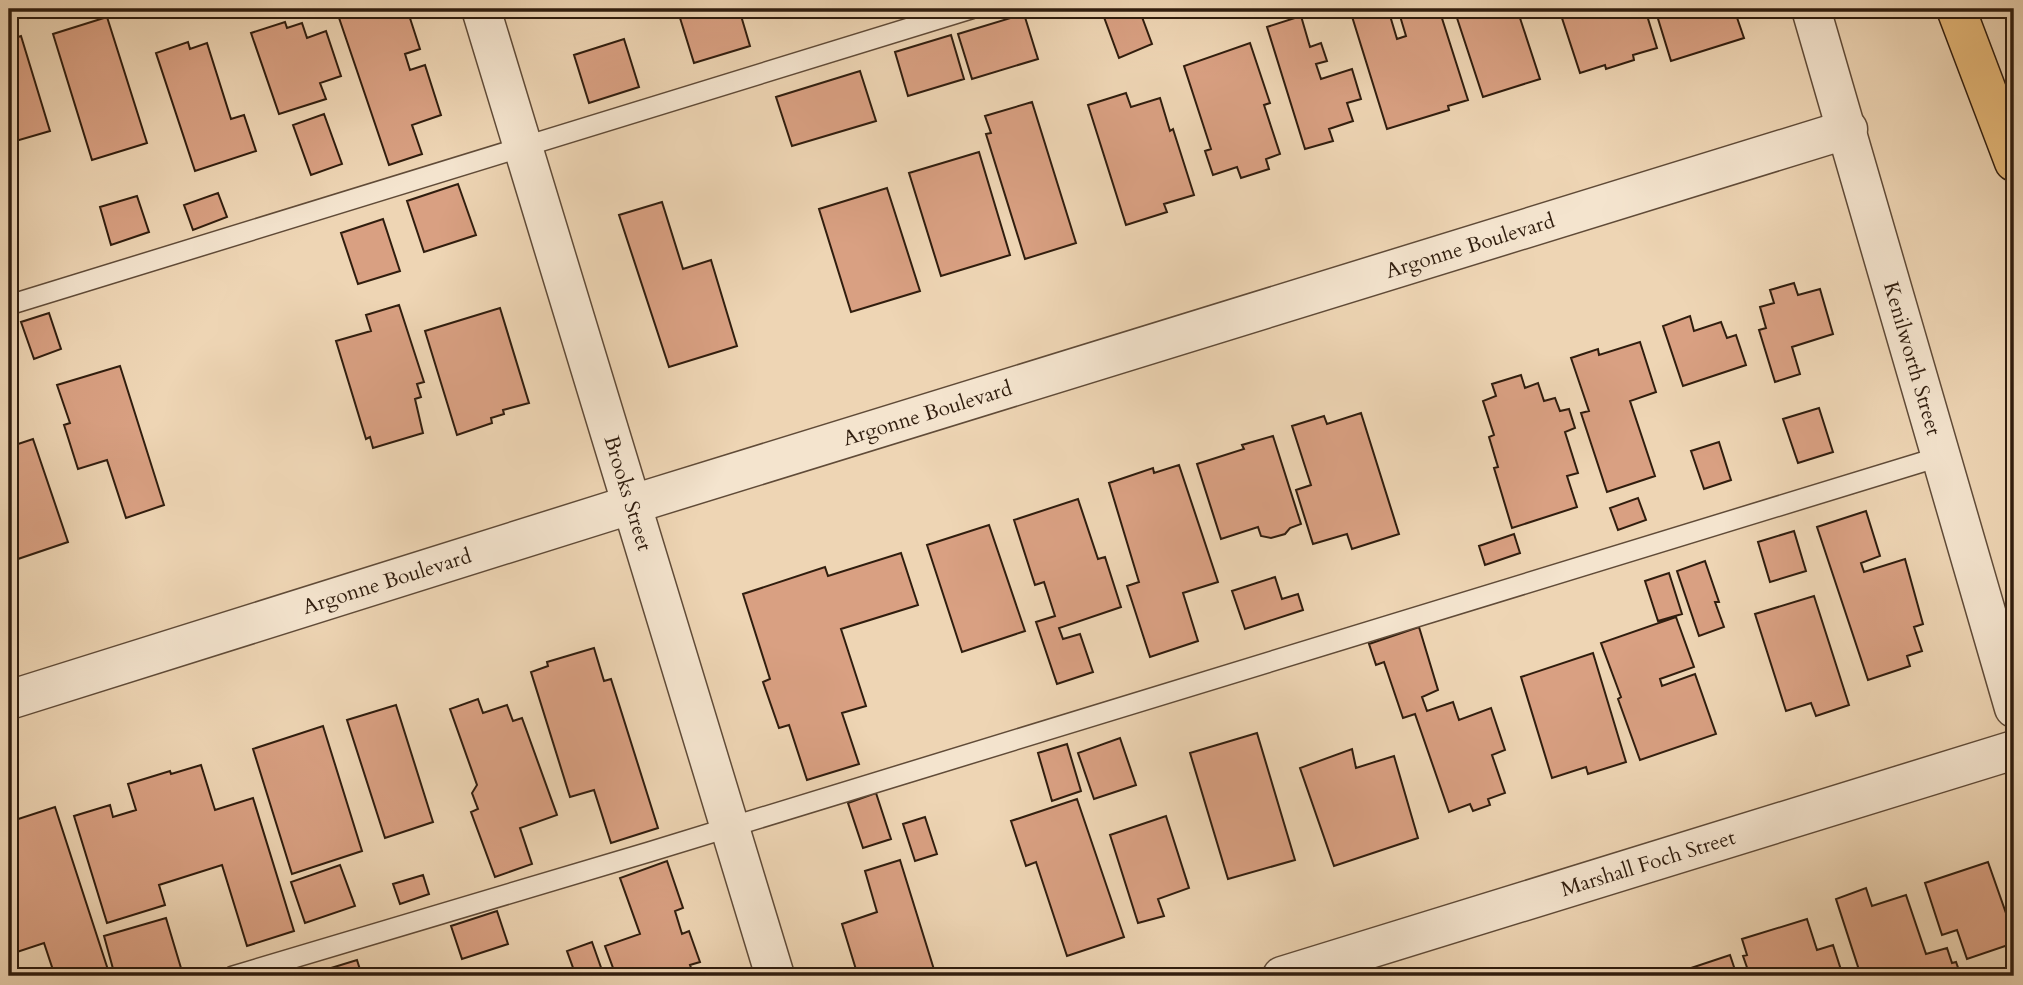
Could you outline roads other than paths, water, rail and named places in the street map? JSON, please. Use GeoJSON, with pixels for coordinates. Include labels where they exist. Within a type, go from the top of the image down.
{"type":"FeatureCollection","features":[{"type":"Feature","properties":{"kind":"highway"},"geometry":{"type":"LineString","coordinates":[[1956,9],[2014,162]]}},
{"type":"Feature","properties":{"kind":"street","name":"Brooks Street"},"geometry":{"type":"LineString","coordinates":[[481,9],[775,976]]}},
{"type":"Feature","properties":{"kind":"street","name":"Kenilworth Street"},"geometry":{"type":"LineString","coordinates":[[1811,9],[2014,708]]}},
{"type":"Feature","properties":{"kind":"street","name":"Argonne Boulevard"},"geometry":{"type":"LineString","coordinates":[[9,700],[1848,129]]}},
{"type":"Feature","properties":{"kind":"street","name":"Marshall Foch Street"},"geometry":{"type":"LineString","coordinates":[[1282,976],[2014,750]]}},
{"type":"Feature","properties":{"kind":"lane"},"geometry":{"type":"LineString","coordinates":[[9,305],[971,9]]}},
{"type":"Feature","properties":{"kind":"lane"},"geometry":{"type":"LineString","coordinates":[[233,976],[1942,456]]}}]}
